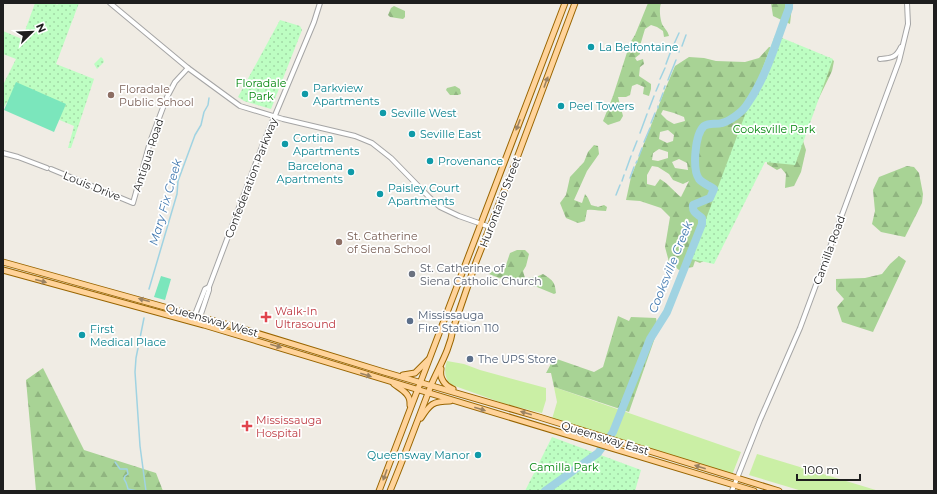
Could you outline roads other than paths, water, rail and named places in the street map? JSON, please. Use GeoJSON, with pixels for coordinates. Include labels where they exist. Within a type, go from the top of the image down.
{"type":"FeatureCollection","features":[{"type":"Feature","properties":{"kind":"main road","name":"Hurontario Street"},"geometry":{"type":"LineString","coordinates":[[379,491],[565,3]]}},
{"type":"Feature","properties":{"kind":"main road","name":"Hurontario Street"},"geometry":{"type":"LineString","coordinates":[[390,491],[417,425],[431,385],[443,361],[490,227],[575,3]]}},
{"type":"Feature","properties":{"kind":"main road","name":"Queensway West"},"geometry":{"type":"LineString","coordinates":[[3,262],[156,303],[431,385]]}},
{"type":"Feature","properties":{"kind":"main road","name":"Queensway West"},"geometry":{"type":"LineString","coordinates":[[3,270],[195,323],[428,393]]}},
{"type":"Feature","properties":{"kind":"main road"},"geometry":{"type":"LineString","coordinates":[[398,376],[415,373],[429,359]]}},
{"type":"Feature","properties":{"kind":"main road"},"geometry":{"type":"LineString","coordinates":[[443,361],[440,372],[443,381],[449,388],[469,396]]}},
{"type":"Feature","properties":{"kind":"main road"},"geometry":{"type":"LineString","coordinates":[[390,382],[405,392],[408,396],[410,400],[409,413]]}},
{"type":"Feature","properties":{"kind":"main road","name":"Queensway East"},"geometry":{"type":"LineString","coordinates":[[431,385],[539,416],[618,442],[779,491]]}},
{"type":"Feature","properties":{"kind":"main road","name":"Queensway East"},"geometry":{"type":"LineString","coordinates":[[428,393],[754,491]]}},
{"type":"Feature","properties":{"kind":"main road"},"geometry":{"type":"LineString","coordinates":[[417,425],[432,404],[440,401],[455,402]]}},
{"type":"Feature","properties":{"kind":"street"},"geometry":{"type":"LineString","coordinates":[[110,3],[188,68],[240,106],[355,136],[372,143],[382,150],[440,207],[455,215],[490,227]]}},
{"type":"Feature","properties":{"kind":"street","name":"Confederation Parkway"},"geometry":{"type":"LineString","coordinates":[[195,323],[275,116],[314,22],[320,3]]}},
{"type":"Feature","properties":{"kind":"street","name":"Camilla Road"},"geometry":{"type":"LineString","coordinates":[[732,491],[760,420],[800,328],[899,61],[908,24],[907,3]]}},
{"type":"Feature","properties":{"kind":"street"},"geometry":{"type":"LineString","coordinates":[[880,59],[892,58],[896,55],[906,36]]}},
{"type":"Feature","properties":{"kind":"street","name":"Antigua Road"},"geometry":{"type":"LineString","coordinates":[[133,203],[150,142],[167,97],[175,82],[188,68]]}},
{"type":"Feature","properties":{"kind":"street","name":"Louis Drive"},"geometry":{"type":"LineString","coordinates":[[3,153],[18,157],[133,203]]}},
{"type":"Feature","properties":{"kind":"waterway","name":"Cooksville Creek"},"geometry":{"type":"LineString","coordinates":[[545,491],[598,453],[613,432],[650,339],[667,312],[702,224],[702,218],[694,211],[693,205],[710,198],[714,189],[700,180],[697,174],[695,160],[698,136],[704,126],[725,122],[739,113],[746,106],[760,83],[789,8],[789,3]]}},
{"type":"Feature","properties":{"kind":"waterway"},"geometry":{"type":"LineString","coordinates":[[674,44],[679,33]]}},
{"type":"Feature","properties":{"kind":"waterway"},"geometry":{"type":"LineString","coordinates":[[682,46],[686,35]]}},
{"type":"Feature","properties":{"kind":"waterway"},"geometry":{"type":"LineString","coordinates":[[666,64],[672,48]]}},
{"type":"Feature","properties":{"kind":"waterway"},"geometry":{"type":"LineString","coordinates":[[668,80],[676,60]]}},
{"type":"Feature","properties":{"kind":"waterway"},"geometry":{"type":"LineString","coordinates":[[660,79],[665,68]]}},
{"type":"Feature","properties":{"kind":"waterway"},"geometry":{"type":"LineString","coordinates":[[656,91],[659,84]]}},
{"type":"Feature","properties":{"kind":"waterway"},"geometry":{"type":"LineString","coordinates":[[660,101],[663,93]]}},
{"type":"Feature","properties":{"kind":"waterway"},"geometry":{"type":"LineString","coordinates":[[649,109],[654,96]]}},
{"type":"Feature","properties":{"kind":"waterway","name":"Mary Fix Creek"},"geometry":{"type":"LineString","coordinates":[[149,289],[177,194],[178,181],[195,135],[201,125],[209,98]]}},
{"type":"Feature","properties":{"kind":"waterway"},"geometry":{"type":"LineString","coordinates":[[651,123],[655,113]]}},
{"type":"Feature","properties":{"kind":"waterway"},"geometry":{"type":"LineString","coordinates":[[640,133],[647,114]]}},
{"type":"Feature","properties":{"kind":"waterway"},"geometry":{"type":"LineString","coordinates":[[644,142],[650,128]]}},
{"type":"Feature","properties":{"kind":"waterway"},"geometry":{"type":"LineString","coordinates":[[633,151],[637,141]]}},
{"type":"Feature","properties":{"kind":"waterway"},"geometry":{"type":"LineString","coordinates":[[639,156],[642,148]]}},
{"type":"Feature","properties":{"kind":"waterway"},"geometry":{"type":"LineString","coordinates":[[626,170],[631,156]]}},
{"type":"Feature","properties":{"kind":"waterway"},"geometry":{"type":"LineString","coordinates":[[630,178],[634,167]]}},
{"type":"Feature","properties":{"kind":"waterway"},"geometry":{"type":"LineString","coordinates":[[622,181],[624,175]]}},
{"type":"Feature","properties":{"kind":"waterway"},"geometry":{"type":"LineString","coordinates":[[616,195],[620,185]]}},
{"type":"Feature","properties":{"kind":"waterway","name":"Mary Fix Creek"},"geometry":{"type":"LineString","coordinates":[[144,318],[136,358],[135,372],[140,446],[146,491]]}},
{"type":"Feature","properties":{"kind":"waterway"},"geometry":{"type":"LineString","coordinates":[[115,462],[120,469],[127,469],[128,474],[124,479],[128,489],[137,491]]}},
{"type":"Feature","properties":{"kind":"place","name":"La Belfontaine"},"geometry":{"type":"Point","coordinates":[591,47]}},
{"type":"Feature","properties":{"kind":"place","name":"Parkview Apartments"},"geometry":{"type":"Point","coordinates":[305,94]}},
{"type":"Feature","properties":{"kind":"place","name":"Floradale Public School"},"geometry":{"type":"Point","coordinates":[111,95]}},
{"type":"Feature","properties":{"kind":"place","name":"Peel Towers"},"geometry":{"type":"Point","coordinates":[561,106]}},
{"type":"Feature","properties":{"kind":"place","name":"Seville West"},"geometry":{"type":"Point","coordinates":[383,113]}},
{"type":"Feature","properties":{"kind":"place","name":"Seville East"},"geometry":{"type":"Point","coordinates":[412,134]}},
{"type":"Feature","properties":{"kind":"place","name":"Cortina Apartments"},"geometry":{"type":"Point","coordinates":[285,144]}},
{"type":"Feature","properties":{"kind":"place","name":"Provenance"},"geometry":{"type":"Point","coordinates":[430,161]}},
{"type":"Feature","properties":{"kind":"place","name":"Barcelona Apartments"},"geometry":{"type":"Point","coordinates":[351,172]}},
{"type":"Feature","properties":{"kind":"place","name":"Paisley Court Apartments"},"geometry":{"type":"Point","coordinates":[380,194]}},
{"type":"Feature","properties":{"kind":"place","name":"St. Catherine of Siena School"},"geometry":{"type":"Point","coordinates":[339,242]}},
{"type":"Feature","properties":{"kind":"place","name":"St. Catherine of Siena Catholic Church"},"geometry":{"type":"Point","coordinates":[412,274]}},
{"type":"Feature","properties":{"kind":"place","name":"Walk-In Ultrasound"},"geometry":{"type":"Point","coordinates":[266,317]}},
{"type":"Feature","properties":{"kind":"place","name":"Mississauga Fire Station 110"},"geometry":{"type":"Point","coordinates":[410,321]}},
{"type":"Feature","properties":{"kind":"place","name":"First Medical Place"},"geometry":{"type":"Point","coordinates":[82,335]}},
{"type":"Feature","properties":{"kind":"place","name":"The UPS Store"},"geometry":{"type":"Point","coordinates":[470,359]}},
{"type":"Feature","properties":{"kind":"place","name":"Mississauga Hospital"},"geometry":{"type":"Point","coordinates":[247,426]}},
{"type":"Feature","properties":{"kind":"place","name":"Queensway Manor"},"geometry":{"type":"Point","coordinates":[478,455]}},
{"type":"Feature","properties":{"kind":"park label","name":"Floradale Park"},"geometry":{"type":"Point","coordinates":[261,89]}},
{"type":"Feature","properties":{"kind":"park label","name":"Cooksville Park"},"geometry":{"type":"Point","coordinates":[774,129]}},
{"type":"Feature","properties":{"kind":"park label","name":"Camilla Park"},"geometry":{"type":"Point","coordinates":[564,467]}}]}
